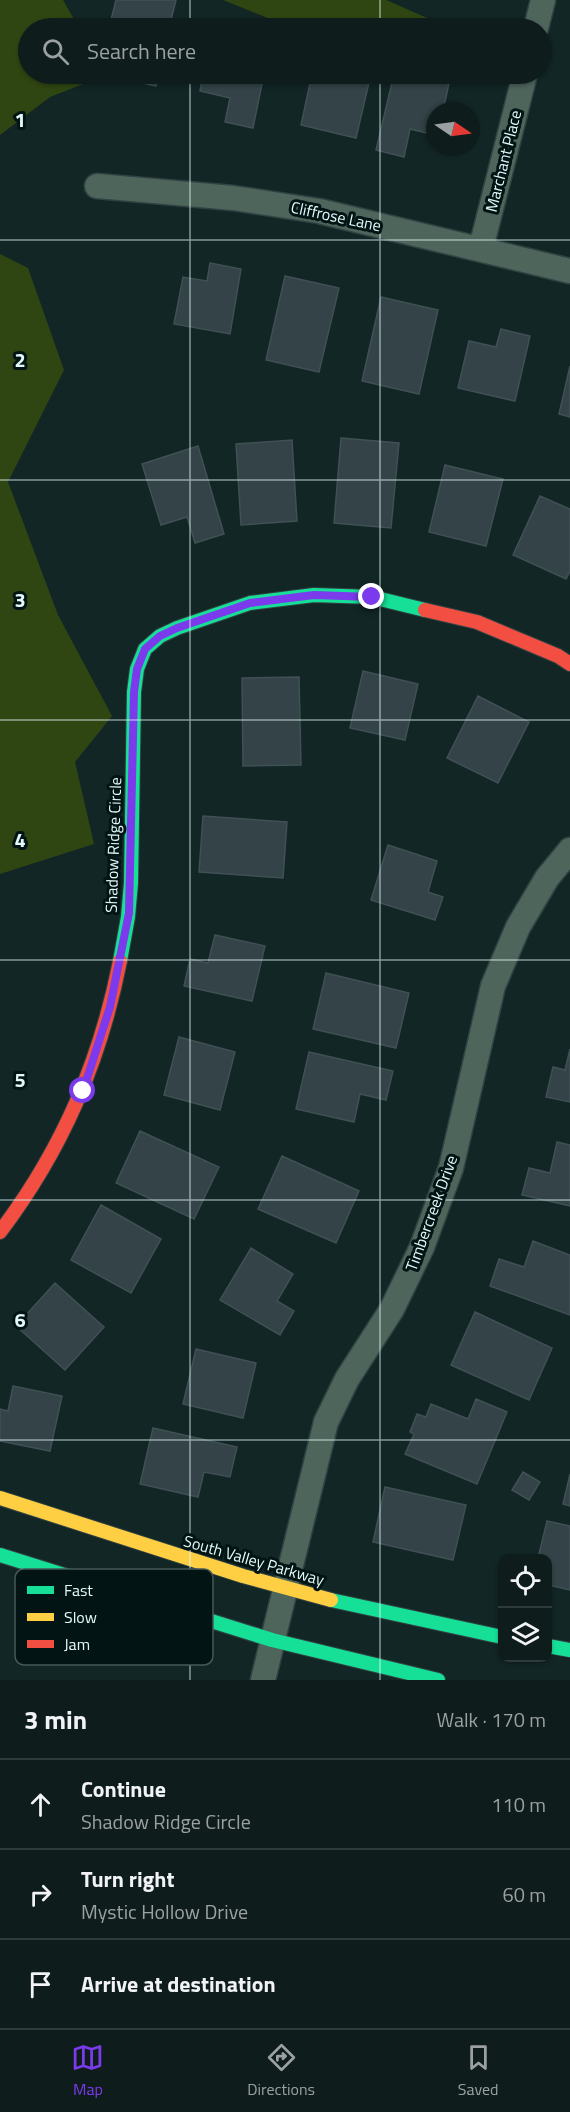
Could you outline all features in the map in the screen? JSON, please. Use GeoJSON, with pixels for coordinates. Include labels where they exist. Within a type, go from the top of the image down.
{"type":"FeatureCollection","features":[{"type":"Feature","properties":{"kind":"street"},"geometry":{"type":"LineString","coordinates":[[538,18],[543,0]]}},
{"type":"Feature","properties":{"kind":"street","name":"Marchant Place"},"geometry":{"type":"LineString","coordinates":[[481,249],[522,84]]}},
{"type":"Feature","properties":{"kind":"street","name":"Cliffrose Lane"},"geometry":{"type":"LineString","coordinates":[[97,186],[233,198],[319,211],[570,271]]}},
{"type":"Feature","properties":{"kind":"street","name":"Shadow Ridge Circle"},"geometry":{"type":"LineString","coordinates":[[0,1232],[21,1207],[53,1152],[83,1091],[110,1007],[129,913],[134,692],[137,669],[145,649],[160,636],[177,628],[250,603],[314,595],[372,597],[477,622],[558,656],[570,664]]}},
{"type":"Feature","properties":{"kind":"street","name":"Timbercreek Drive"},"geometry":{"type":"LineString","coordinates":[[263,1680],[326,1422],[347,1378],[392,1310],[422,1247],[451,1168],[493,986],[518,927],[547,878],[570,850]]}},
{"type":"Feature","properties":{"kind":"street","name":"South Valley Parkway"},"geometry":{"type":"LineString","coordinates":[[0,1498],[285,1588],[498,1635]]}},
{"type":"Feature","properties":{"kind":"street"},"geometry":{"type":"LineString","coordinates":[[0,1555],[45,1569]]}},
{"type":"Feature","properties":{"kind":"street"},"geometry":{"type":"LineString","coordinates":[[213,1622],[272,1640],[438,1680]]}},
{"type":"Feature","properties":{"kind":"street"},"geometry":{"type":"LineString","coordinates":[[552,1647],[570,1650]]}},
{"type":"Feature","properties":{"kind":"green space"},"geometry":{"type":"Polygon","coordinates":[[[0,0],[63,0],[73,18],[18,18],[18,84],[83,84],[50,97],[0,135],[0,0]]]}},
{"type":"Feature","properties":{"kind":"green space"},"geometry":{"type":"Polygon","coordinates":[[[223,0],[386,0],[427,18],[268,18],[223,0]]]}},
{"type":"Feature","properties":{"kind":"green space"},"geometry":{"type":"Polygon","coordinates":[[[0,254],[28,268],[64,370],[8,482],[58,615],[112,716],[75,762],[94,844],[0,874],[0,254]]]}},
{"type":"Feature","properties":{"kind":"building"},"geometry":{"type":"Polygon","coordinates":[[[116,0],[176,0],[172,18],[112,18],[116,0]]]}},
{"type":"Feature","properties":{"kind":"building"},"geometry":{"type":"Polygon","coordinates":[[[201,84],[262,84],[253,128],[225,122],[230,98],[200,91],[201,84]]]}},
{"type":"Feature","properties":{"kind":"building"},"geometry":{"type":"Polygon","coordinates":[[[310,84],[369,84],[356,138],[301,125],[310,84]]]}},
{"type":"Feature","properties":{"kind":"building"},"geometry":{"type":"Polygon","coordinates":[[[392,84],[449,84],[445,102],[426,102],[426,133],[410,129],[404,157],[376,150],[392,84]]]}},
{"type":"Feature","properties":{"kind":"building"},"geometry":{"type":"Polygon","coordinates":[[[210,263],[241,269],[230,334],[174,324],[183,277],[207,281],[210,263]]]}},
{"type":"Feature","properties":{"kind":"building"},"geometry":{"type":"Polygon","coordinates":[[[285,276],[339,288],[319,372],[266,360],[285,276]]]}},
{"type":"Feature","properties":{"kind":"building"},"geometry":{"type":"Polygon","coordinates":[[[381,297],[438,310],[419,394],[362,381],[381,297]]]}},
{"type":"Feature","properties":{"kind":"building"},"geometry":{"type":"Polygon","coordinates":[[[501,329],[530,336],[515,401],[458,388],[469,341],[496,347],[501,329]]]}},
{"type":"Feature","properties":{"kind":"building"},"geometry":{"type":"Polygon","coordinates":[[[570,366],[570,417],[559,414],[570,366]]]}},
{"type":"Feature","properties":{"kind":"building"},"geometry":{"type":"Polygon","coordinates":[[[341,438],[399,443],[391,528],[334,523],[341,438]]]}},
{"type":"Feature","properties":{"kind":"building"},"geometry":{"type":"Polygon","coordinates":[[[292,440],[297,521],[241,525],[236,444],[292,440]]]}},
{"type":"Feature","properties":{"kind":"building"},"geometry":{"type":"Polygon","coordinates":[[[198,446],[224,534],[195,543],[187,517],[161,525],[142,464],[198,446]]]}},
{"type":"Feature","properties":{"kind":"building"},"geometry":{"type":"Polygon","coordinates":[[[445,465],[503,479],[486,546],[429,532],[445,465]]]}},
{"type":"Feature","properties":{"kind":"building"},"geometry":{"type":"Polygon","coordinates":[[[540,496],[570,509],[570,571],[566,579],[513,555],[540,496]]]}},
{"type":"Feature","properties":{"kind":"building"},"geometry":{"type":"Polygon","coordinates":[[[363,671],[418,684],[405,740],[350,728],[363,671]]]}},
{"type":"Feature","properties":{"kind":"building"},"geometry":{"type":"Polygon","coordinates":[[[299,677],[301,765],[243,766],[242,678],[299,677]]]}},
{"type":"Feature","properties":{"kind":"building"},"geometry":{"type":"Polygon","coordinates":[[[478,696],[529,722],[498,783],[447,758],[478,696]]]}},
{"type":"Feature","properties":{"kind":"building"},"geometry":{"type":"Polygon","coordinates":[[[203,816],[287,822],[283,878],[199,872],[203,816]]]}},
{"type":"Feature","properties":{"kind":"building"},"geometry":{"type":"Polygon","coordinates":[[[388,845],[437,861],[428,892],[443,897],[435,920],[371,900],[388,845]]]}},
{"type":"Feature","properties":{"kind":"building"},"geometry":{"type":"Polygon","coordinates":[[[215,935],[265,946],[252,1001],[184,986],[190,959],[208,963],[215,935]]]}},
{"type":"Feature","properties":{"kind":"building"},"geometry":{"type":"Polygon","coordinates":[[[326,973],[409,993],[396,1048],[313,1029],[326,973]]]}},
{"type":"Feature","properties":{"kind":"building"},"geometry":{"type":"Polygon","coordinates":[[[179,1037],[235,1052],[220,1110],[164,1095],[179,1037]]]}},
{"type":"Feature","properties":{"kind":"building"},"geometry":{"type":"Polygon","coordinates":[[[570,1049],[570,1102],[546,1097],[553,1067],[565,1070],[570,1049]]]}},
{"type":"Feature","properties":{"kind":"building"},"geometry":{"type":"Polygon","coordinates":[[[309,1052],[393,1071],[386,1100],[360,1094],[354,1122],[296,1109],[309,1052]]]}},
{"type":"Feature","properties":{"kind":"building"},"geometry":{"type":"Polygon","coordinates":[[[140,1131],[219,1167],[194,1219],[116,1183],[140,1131]]]}},
{"type":"Feature","properties":{"kind":"building"},"geometry":{"type":"Polygon","coordinates":[[[557,1142],[570,1145],[570,1206],[522,1195],[529,1168],[550,1173],[557,1142]]]}},
{"type":"Feature","properties":{"kind":"building"},"geometry":{"type":"Polygon","coordinates":[[[282,1156],[359,1191],[336,1243],[258,1209],[282,1156]]]}},
{"type":"Feature","properties":{"kind":"building"},"geometry":{"type":"Polygon","coordinates":[[[101,1205],[161,1239],[131,1293],[71,1260],[101,1205]]]}},
{"type":"Feature","properties":{"kind":"building"},"geometry":{"type":"Polygon","coordinates":[[[533,1241],[570,1255],[570,1315],[490,1286],[499,1259],[524,1267],[533,1241]]]}},
{"type":"Feature","properties":{"kind":"building"},"geometry":{"type":"Polygon","coordinates":[[[251,1248],[293,1274],[277,1301],[294,1311],[280,1335],[220,1300],[251,1248]]]}},
{"type":"Feature","properties":{"kind":"building"},"geometry":{"type":"Polygon","coordinates":[[[55,1283],[104,1327],[65,1370],[16,1326],[55,1283]]]}},
{"type":"Feature","properties":{"kind":"building"},"geometry":{"type":"Polygon","coordinates":[[[475,1312],[552,1348],[529,1400],[451,1365],[475,1312]]]}},
{"type":"Feature","properties":{"kind":"building"},"geometry":{"type":"Polygon","coordinates":[[[196,1349],[256,1363],[243,1418],[183,1404],[196,1349]]]}},
{"type":"Feature","properties":{"kind":"building"},"geometry":{"type":"Polygon","coordinates":[[[13,1386],[62,1396],[50,1451],[0,1441],[0,1409],[8,1411],[13,1386]]]}},
{"type":"Feature","properties":{"kind":"building"},"geometry":{"type":"Polygon","coordinates":[[[476,1399],[507,1412],[477,1484],[405,1454],[414,1434],[410,1432],[417,1414],[426,1417],[431,1404],[468,1419],[476,1399]]]}},
{"type":"Feature","properties":{"kind":"building"},"geometry":{"type":"Polygon","coordinates":[[[153,1428],[237,1447],[230,1477],[204,1472],[198,1497],[140,1484],[153,1428]]]}},
{"type":"Feature","properties":{"kind":"building"},"geometry":{"type":"Polygon","coordinates":[[[523,1472],[540,1482],[529,1500],[512,1490],[523,1472]]]}},
{"type":"Feature","properties":{"kind":"building"},"geometry":{"type":"Polygon","coordinates":[[[570,1474],[570,1506],[563,1504],[570,1474]]]}},
{"type":"Feature","properties":{"kind":"building"},"geometry":{"type":"Polygon","coordinates":[[[385,1487],[466,1505],[453,1560],[373,1542],[385,1487]]]}},
{"type":"Feature","properties":{"kind":"building"},"geometry":{"type":"Polygon","coordinates":[[[547,1521],[570,1526],[570,1590],[552,1586],[552,1554],[539,1554],[547,1521]]]}},
{"type":"Feature","properties":{"kind":"traffic: fast"},"geometry":{"type":"LineString","coordinates":[[120,961],[131,883],[134,692],[137,669],[145,649],[160,636],[177,628],[250,603],[314,595],[372,597],[425,610]]}},
{"type":"Feature","properties":{"kind":"traffic: fast"},"geometry":{"type":"LineString","coordinates":[[0,1555],[45,1569]]}},
{"type":"Feature","properties":{"kind":"traffic: fast"},"geometry":{"type":"LineString","coordinates":[[331,1600],[498,1636]]}},
{"type":"Feature","properties":{"kind":"traffic: fast"},"geometry":{"type":"LineString","coordinates":[[213,1622],[272,1640],[438,1680]]}},
{"type":"Feature","properties":{"kind":"traffic: fast"},"geometry":{"type":"LineString","coordinates":[[552,1647],[570,1650]]}},
{"type":"Feature","properties":{"kind":"traffic: slow"},"geometry":{"type":"LineString","coordinates":[[0,1498],[243,1576],[331,1600]]}},
{"type":"Feature","properties":{"kind":"traffic: jam"},"geometry":{"type":"LineString","coordinates":[[425,610],[477,622],[558,656],[570,664]]}},
{"type":"Feature","properties":{"kind":"traffic: jam"},"geometry":{"type":"LineString","coordinates":[[0,1232],[42,1169],[76,1104],[102,1034],[120,961]]}},
{"type":"Feature","properties":{"kind":"route"},"geometry":{"type":"LineString","coordinates":[[83,1091],[110,1007],[129,913],[134,692],[137,669],[145,649],[160,636],[177,628],[250,603],[314,595],[372,597]]}}]}
